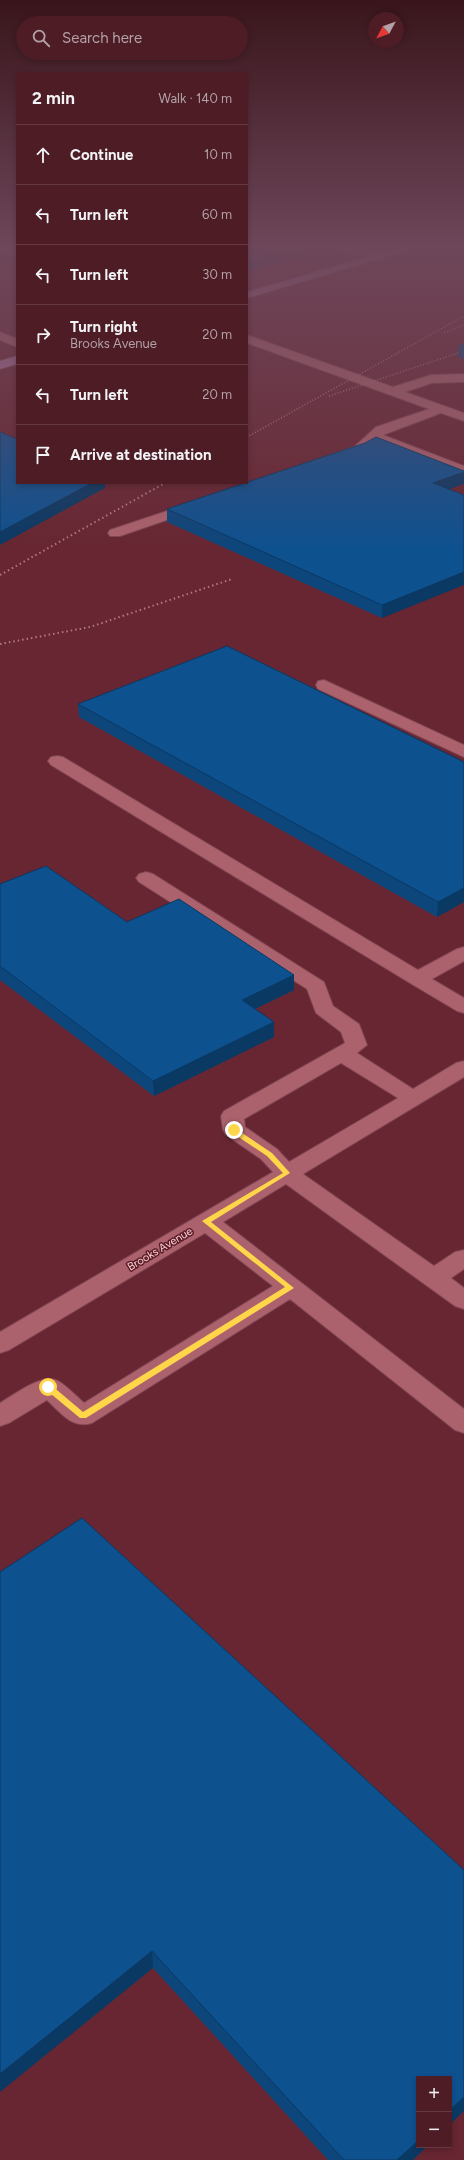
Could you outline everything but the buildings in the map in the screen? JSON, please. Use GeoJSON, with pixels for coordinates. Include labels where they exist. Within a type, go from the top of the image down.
{"type":"FeatureCollection","features":[{"type":"Feature","properties":{"kind":"main road"},"geometry":{"type":"LineString","coordinates":[[0,365],[16,360]]}},
{"type":"Feature","properties":{"kind":"street"},"geometry":{"type":"LineString","coordinates":[[268,347],[464,417]]}},
{"type":"Feature","properties":{"kind":"street"},"geometry":{"type":"LineString","coordinates":[[392,392],[432,379],[464,378]]}},
{"type":"Feature","properties":{"kind":"street"},"geometry":{"type":"LineString","coordinates":[[329,460],[358,450],[381,430],[441,409]]}},
{"type":"Feature","properties":{"kind":"street"},"geometry":{"type":"LineString","coordinates":[[374,436],[464,471]]}},
{"type":"Feature","properties":{"kind":"street"},"geometry":{"type":"LineString","coordinates":[[115,533],[203,503]]}},
{"type":"Feature","properties":{"kind":"street"},"geometry":{"type":"LineString","coordinates":[[324,685],[464,752]]}},
{"type":"Feature","properties":{"kind":"street"},"geometry":{"type":"LineString","coordinates":[[57,761],[464,1007]]}},
{"type":"Feature","properties":{"kind":"street"},"geometry":{"type":"LineString","coordinates":[[146,878],[317,986],[323,1009],[351,1029],[356,1045],[232,1116],[234,1130],[269,1154],[287,1173],[464,1300]]}},
{"type":"Feature","properties":{"kind":"street"},"geometry":{"type":"LineString","coordinates":[[417,978],[464,953]]}},
{"type":"Feature","properties":{"kind":"street"},"geometry":{"type":"LineString","coordinates":[[342,1053],[414,1098]]}},
{"type":"Feature","properties":{"kind":"street","name":"Brooks Avenue"},"geometry":{"type":"LineString","coordinates":[[0,1344],[464,1068]]}},
{"type":"Feature","properties":{"kind":"street"},"geometry":{"type":"LineString","coordinates":[[206,1221],[464,1423]]}},
{"type":"Feature","properties":{"kind":"street"},"geometry":{"type":"LineString","coordinates":[[433,1278],[464,1258]]}},
{"type":"Feature","properties":{"kind":"street"},"geometry":{"type":"LineString","coordinates":[[0,1416],[48,1387],[83,1416],[291,1288]]}},
{"type":"Feature","properties":{"kind":"railway"},"geometry":{"type":"LineString","coordinates":[[248,436],[409,347]]}},
{"type":"Feature","properties":{"kind":"railway"},"geometry":{"type":"LineString","coordinates":[[329,396],[464,351]]}},
{"type":"Feature","properties":{"kind":"railway"},"geometry":{"type":"LineString","coordinates":[[0,575],[163,484]]}},
{"type":"Feature","properties":{"kind":"railway"},"geometry":{"type":"LineString","coordinates":[[0,644],[90,627],[232,579]]}},
{"type":"Feature","properties":{"kind":"route"},"geometry":{"type":"LineString","coordinates":[[48,1387],[83,1416],[291,1288],[206,1221],[287,1173],[269,1154],[234,1130]]}}]}
